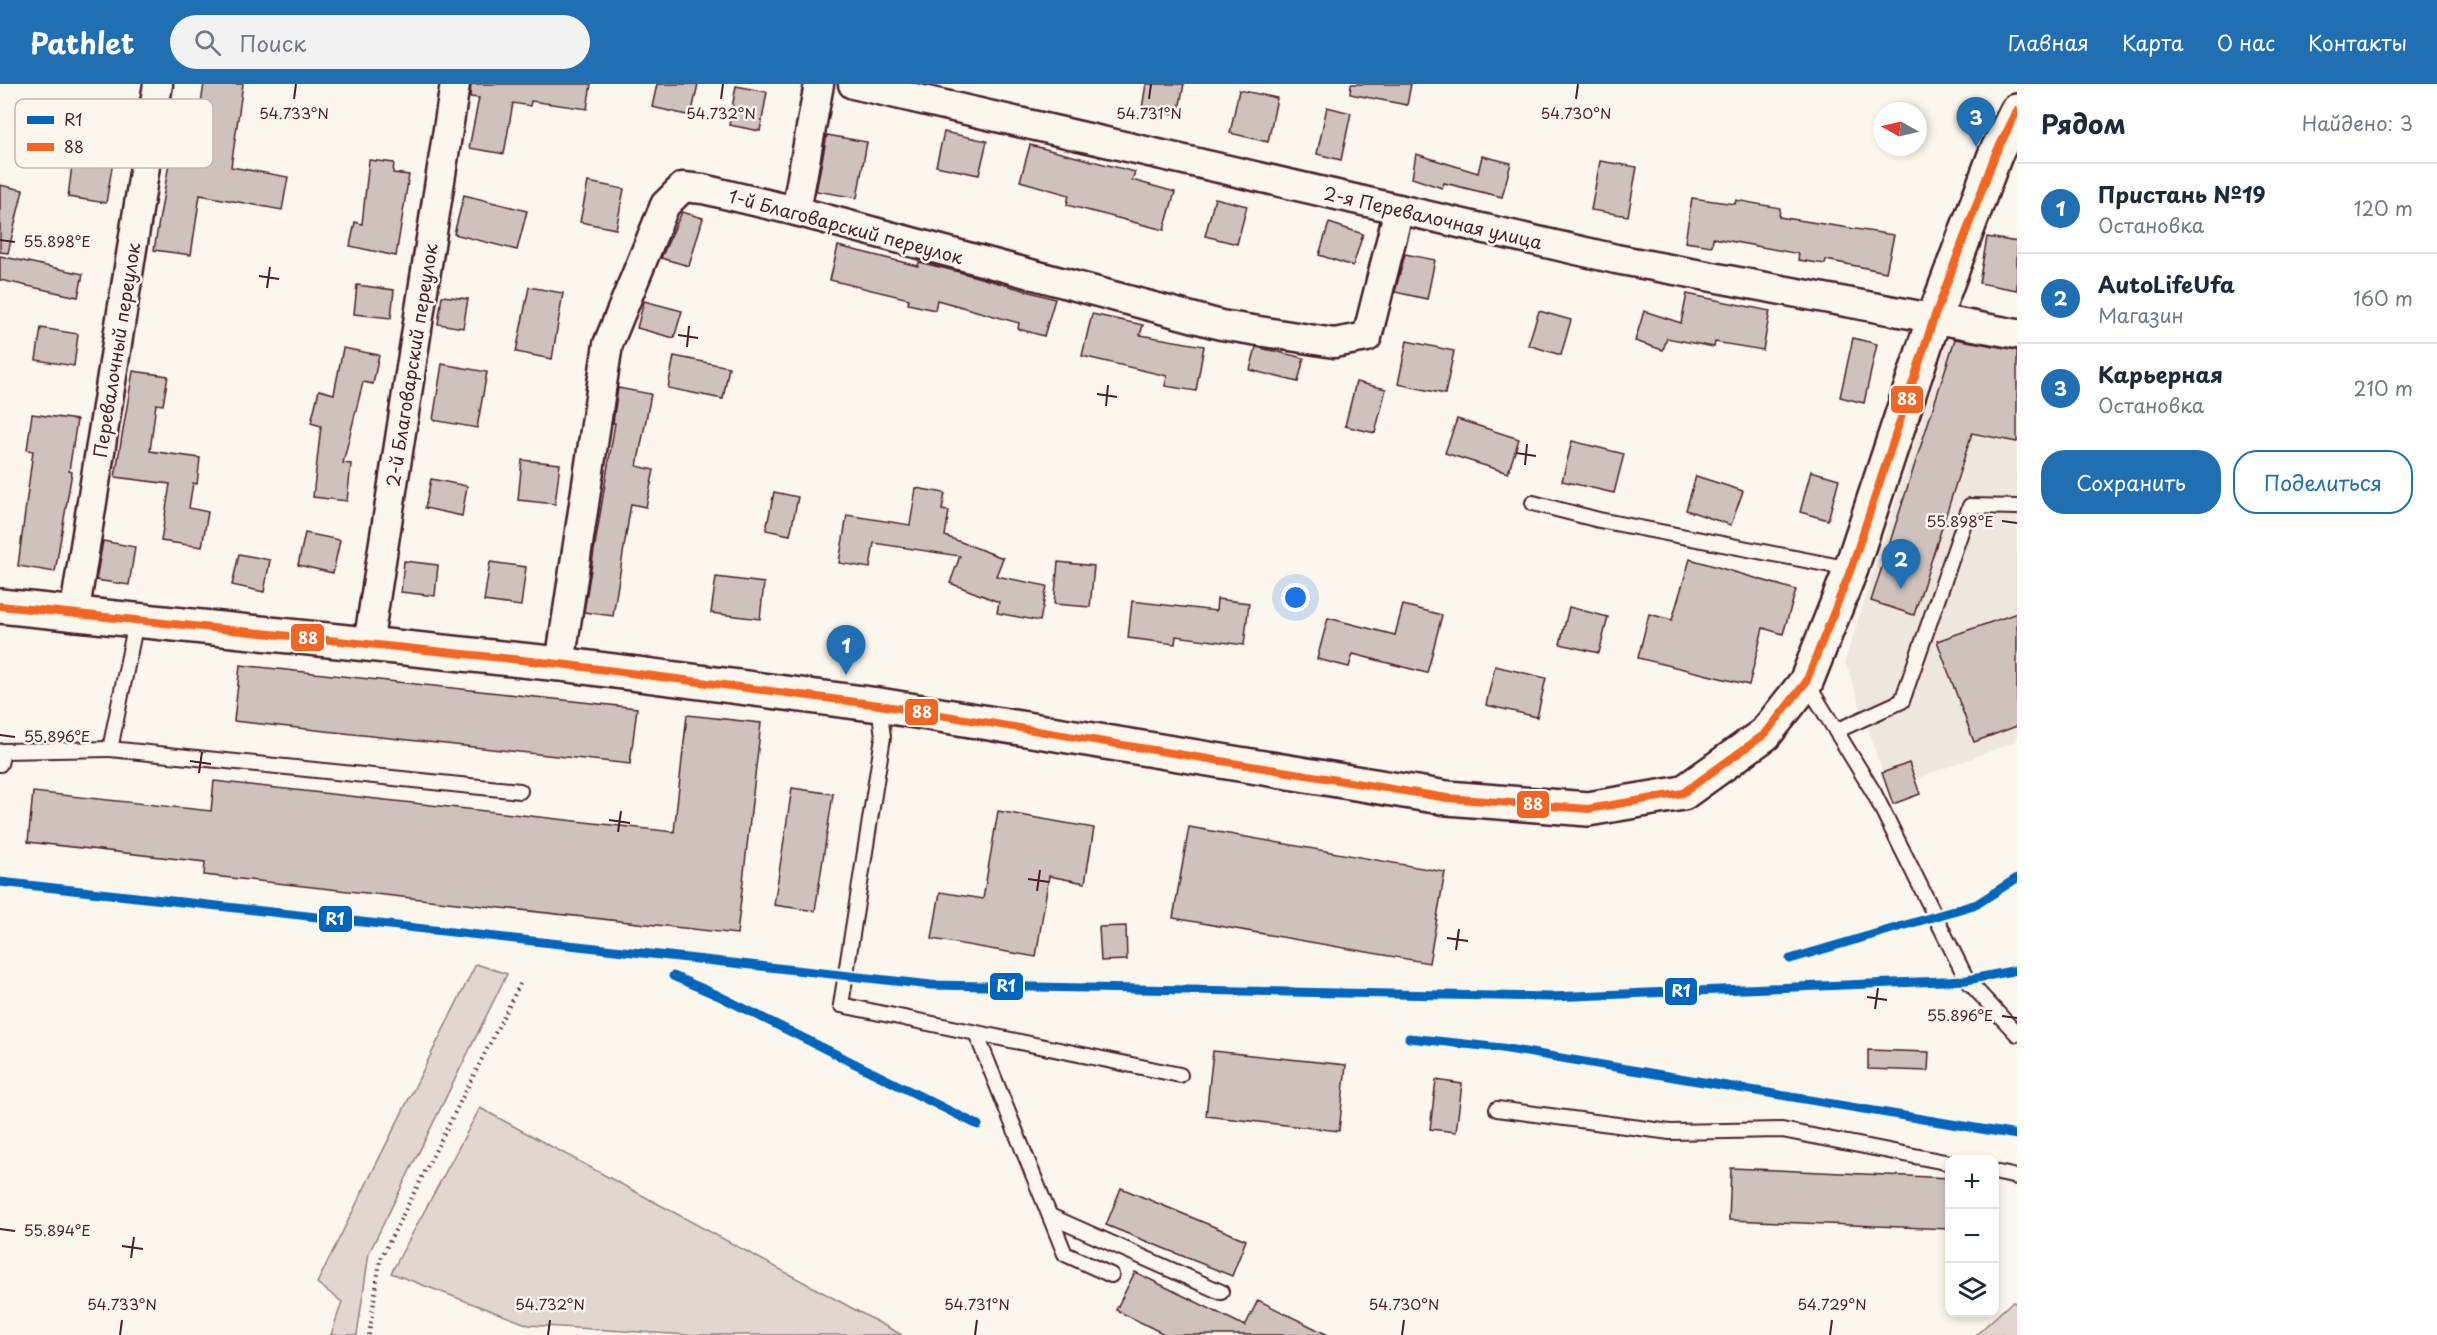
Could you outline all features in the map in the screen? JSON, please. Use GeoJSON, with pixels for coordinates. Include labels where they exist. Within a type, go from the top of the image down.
{"type":"FeatureCollection","features":[{"type":"Feature","properties":{"kind":"street","name":"Перевалочный переулок"},"geometry":{"type":"LineString","coordinates":[[156,99],[158,84]]}},
{"type":"Feature","properties":{"kind":"street","name":"2-й Благоварский переулок"},"geometry":{"type":"LineString","coordinates":[[368,645],[454,84]]}},
{"type":"Feature","properties":{"kind":"street"},"geometry":{"type":"LineString","coordinates":[[796,211],[819,84]]}},
{"type":"Feature","properties":{"kind":"street","name":"2-я Перевалочная улица"},"geometry":{"type":"LineString","coordinates":[[853,84],[1616,259],[2017,334]]}},
{"type":"Feature","properties":{"kind":"street"},"geometry":{"type":"LineString","coordinates":[[0,606],[74,616],[560,664],[879,705],[1447,798],[1588,809],[1683,793],[1765,734],[1806,682],[1851,569],[1934,318],[1995,155],[2017,111]]}},
{"type":"Feature","properties":{"kind":"street","name":"Перевалочный переулок"},"geometry":{"type":"LineString","coordinates":[[74,616],[145,168]]}},
{"type":"Feature","properties":{"kind":"street","name":"1-й Благоварский переулок"},"geometry":{"type":"LineString","coordinates":[[560,664],[608,344],[665,205],[683,187],[703,189],[796,211],[1221,325],[1335,343],[1366,337],[1400,209]]}},
{"type":"Feature","properties":{"kind":"lane"},"geometry":{"type":"LineString","coordinates":[[1533,503],[1599,520],[1851,569]]}},
{"type":"Feature","properties":{"kind":"lane"},"geometry":{"type":"LineString","coordinates":[[1836,731],[1902,701],[1970,506],[2017,507]]}},
{"type":"Feature","properties":{"kind":"lane"},"geometry":{"type":"LineString","coordinates":[[111,748],[136,622]]}},
{"type":"Feature","properties":{"kind":"lane"},"geometry":{"type":"LineString","coordinates":[[1806,682],[1874,793],[1967,980],[2017,1034]]}},
{"type":"Feature","properties":{"kind":"lane"},"geometry":{"type":"LineString","coordinates":[[879,705],[883,737],[841,1005],[1180,1076]]}},
{"type":"Feature","properties":{"kind":"lane"},"geometry":{"type":"LineString","coordinates":[[0,764],[3,752],[111,748],[520,790]]}},
{"type":"Feature","properties":{"kind":"lane"},"geometry":{"type":"LineString","coordinates":[[976,1033],[1065,1254],[1111,1275]]}},
{"type":"Feature","properties":{"kind":"lane"},"geometry":{"type":"LineString","coordinates":[[1497,1109],[1670,1132],[1782,1130],[1945,1162]]}},
{"type":"Feature","properties":{"kind":"lane"},"geometry":{"type":"LineString","coordinates":[[1999,1173],[2017,1177]]}},
{"type":"Feature","properties":{"kind":"lane"},"geometry":{"type":"LineString","coordinates":[[1050,1216],[1221,1292]]}},
{"type":"Feature","properties":{"kind":"path"},"geometry":{"type":"LineString","coordinates":[[369,1335],[380,1260],[522,980]]}},
{"type":"Feature","properties":{"kind":"shaded area"},"geometry":{"type":"Polygon","coordinates":[[[1951,329],[2017,343],[2017,741],[1915,779],[1893,803],[1845,661],[1951,329]]]}},
{"type":"Feature","properties":{"kind":"shaded area"},"geometry":{"type":"Polygon","coordinates":[[[476,964],[507,974],[369,1253],[357,1335],[331,1335],[342,1302],[317,1283],[476,964]]]}},
{"type":"Feature","properties":{"kind":"shaded area"},"geometry":{"type":"Polygon","coordinates":[[[480,1108],[902,1335],[688,1335],[529,1325],[391,1273],[480,1108]]]}},
{"type":"Feature","properties":{"kind":"shaded area"},"geometry":{"type":"Polygon","coordinates":[[[2013,1301],[2017,1305],[2017,1335],[1976,1335],[1996,1317],[1999,1317],[1999,1314],[2013,1301]]]}},
{"type":"Feature","properties":{"kind":"building"},"geometry":{"type":"Polygon","coordinates":[[[204,84],[243,84],[231,167],[288,177],[282,210],[200,195],[191,255],[154,250],[168,168],[213,168],[213,99],[202,99],[204,84]]]}},
{"type":"Feature","properties":{"kind":"building"},"geometry":{"type":"Polygon","coordinates":[[[471,84],[591,84],[587,109],[531,101],[530,106],[513,103],[504,154],[469,148],[479,98],[470,97],[471,84]]]}},
{"type":"Feature","properties":{"kind":"building"},"geometry":{"type":"Polygon","coordinates":[[[657,84],[698,84],[691,116],[652,107],[657,84]]]}},
{"type":"Feature","properties":{"kind":"building"},"geometry":{"type":"Polygon","coordinates":[[[1146,84],[1184,84],[1178,115],[1142,109],[1146,84]]]}},
{"type":"Feature","properties":{"kind":"building"},"geometry":{"type":"Polygon","coordinates":[[[1351,84],[1411,84],[1407,105],[1350,94],[1351,84]]]}},
{"type":"Feature","properties":{"kind":"building"},"geometry":{"type":"Polygon","coordinates":[[[736,86],[767,92],[760,131],[729,125],[736,86]]]}},
{"type":"Feature","properties":{"kind":"building"},"geometry":{"type":"Polygon","coordinates":[[[1239,90],[1277,98],[1268,142],[1230,133],[1239,90]]]}},
{"type":"Feature","properties":{"kind":"building"},"geometry":{"type":"Polygon","coordinates":[[[1327,107],[1351,113],[1341,160],[1317,154],[1327,107]]]}},
{"type":"Feature","properties":{"kind":"building"},"geometry":{"type":"Polygon","coordinates":[[[944,132],[987,141],[979,175],[936,166],[944,132]]]}},
{"type":"Feature","properties":{"kind":"building"},"geometry":{"type":"Polygon","coordinates":[[[827,135],[867,142],[857,198],[816,191],[827,135]]]}},
{"type":"Feature","properties":{"kind":"building"},"geometry":{"type":"Polygon","coordinates":[[[1030,145],[1135,172],[1132,180],[1175,192],[1164,230],[1067,205],[1069,195],[1020,181],[1030,145]]]}},
{"type":"Feature","properties":{"kind":"building"},"geometry":{"type":"Polygon","coordinates":[[[1416,154],[1478,173],[1482,156],[1511,163],[1502,197],[1444,183],[1442,188],[1412,178],[1416,154]]]}},
{"type":"Feature","properties":{"kind":"building"},"geometry":{"type":"Polygon","coordinates":[[[369,160],[394,163],[393,173],[409,175],[396,256],[350,246],[355,222],[362,224],[369,160]]]}},
{"type":"Feature","properties":{"kind":"building"},"geometry":{"type":"Polygon","coordinates":[[[1600,161],[1637,167],[1628,216],[1591,210],[1600,161]]]}},
{"type":"Feature","properties":{"kind":"building"},"geometry":{"type":"Polygon","coordinates":[[[72,168],[112,168],[106,203],[68,197],[72,168]]]}},
{"type":"Feature","properties":{"kind":"building"},"geometry":{"type":"Polygon","coordinates":[[[588,182],[624,189],[616,229],[580,222],[588,182]]]}},
{"type":"Feature","properties":{"kind":"building"},"geometry":{"type":"Polygon","coordinates":[[[0,185],[23,190],[8,253],[0,252],[0,185]]]}},
{"type":"Feature","properties":{"kind":"building"},"geometry":{"type":"Polygon","coordinates":[[[464,195],[527,211],[517,250],[454,234],[464,195]]]}},
{"type":"Feature","properties":{"kind":"building"},"geometry":{"type":"Polygon","coordinates":[[[1215,198],[1247,206],[1237,244],[1205,236],[1215,198]]]}},
{"type":"Feature","properties":{"kind":"building"},"geometry":{"type":"Polygon","coordinates":[[[1692,198],[1735,204],[1736,200],[1780,208],[1779,217],[1894,235],[1886,272],[1826,260],[1825,264],[1798,260],[1799,254],[1713,238],[1712,246],[1685,242],[1692,198]]]}},
{"type":"Feature","properties":{"kind":"building"},"geometry":{"type":"Polygon","coordinates":[[[682,212],[703,218],[689,266],[661,258],[682,212]]]}},
{"type":"Feature","properties":{"kind":"building"},"geometry":{"type":"Polygon","coordinates":[[[1329,223],[1363,234],[1353,266],[1319,255],[1329,223]]]}},
{"type":"Feature","properties":{"kind":"building"},"geometry":{"type":"Polygon","coordinates":[[[1987,237],[2017,242],[2017,290],[1979,283],[1987,237]]]}},
{"type":"Feature","properties":{"kind":"building"},"geometry":{"type":"Polygon","coordinates":[[[838,246],[918,266],[919,262],[1055,299],[1044,336],[1018,329],[1019,323],[937,300],[935,310],[908,304],[909,299],[830,280],[838,246]]]}},
{"type":"Feature","properties":{"kind":"building"},"geometry":{"type":"Polygon","coordinates":[[[1405,254],[1435,260],[1427,299],[1395,292],[1405,254]]]}},
{"type":"Feature","properties":{"kind":"building"},"geometry":{"type":"Polygon","coordinates":[[[0,256],[83,274],[78,297],[0,280],[0,256]]]}},
{"type":"Feature","properties":{"kind":"building"},"geometry":{"type":"Polygon","coordinates":[[[357,285],[394,290],[391,318],[354,314],[357,285]]]}},
{"type":"Feature","properties":{"kind":"building"},"geometry":{"type":"Polygon","coordinates":[[[529,287],[563,293],[552,359],[516,352],[529,287]]]}},
{"type":"Feature","properties":{"kind":"building"},"geometry":{"type":"Polygon","coordinates":[[[1687,294],[1770,311],[1763,350],[1715,342],[1714,347],[1667,338],[1663,350],[1635,341],[1644,311],[1681,323],[1687,294]]]}},
{"type":"Feature","properties":{"kind":"building"},"geometry":{"type":"Polygon","coordinates":[[[442,296],[468,299],[463,328],[438,324],[442,296]]]}},
{"type":"Feature","properties":{"kind":"building"},"geometry":{"type":"Polygon","coordinates":[[[644,301],[682,311],[674,338],[637,328],[644,301]]]}},
{"type":"Feature","properties":{"kind":"building"},"geometry":{"type":"Polygon","coordinates":[[[1539,311],[1571,320],[1561,355],[1528,345],[1539,311]]]}},
{"type":"Feature","properties":{"kind":"building"},"geometry":{"type":"Polygon","coordinates":[[[1092,314],[1143,325],[1140,335],[1204,346],[1196,391],[1165,386],[1167,376],[1082,356],[1092,314]]]}},
{"type":"Feature","properties":{"kind":"building"},"geometry":{"type":"Polygon","coordinates":[[[41,328],[78,334],[74,366],[36,360],[41,328]]]}},
{"type":"Feature","properties":{"kind":"building"},"geometry":{"type":"Polygon","coordinates":[[[1853,338],[1877,344],[1864,403],[1840,397],[1853,338]]]}},
{"type":"Feature","properties":{"kind":"building"},"geometry":{"type":"Polygon","coordinates":[[[1955,339],[2017,350],[2017,442],[1972,433],[1914,615],[1871,601],[1955,339]]]}},
{"type":"Feature","properties":{"kind":"building"},"geometry":{"type":"Polygon","coordinates":[[[1407,341],[1454,351],[1445,394],[1398,384],[1407,341]]]}},
{"type":"Feature","properties":{"kind":"building"},"geometry":{"type":"Polygon","coordinates":[[[1256,347],[1304,358],[1298,382],[1250,370],[1256,347]]]}},
{"type":"Feature","properties":{"kind":"building"},"geometry":{"type":"Polygon","coordinates":[[[343,348],[379,355],[373,384],[363,382],[343,463],[351,464],[347,501],[313,497],[321,426],[311,423],[319,390],[334,394],[343,348]]]}},
{"type":"Feature","properties":{"kind":"building"},"geometry":{"type":"Polygon","coordinates":[[[674,356],[729,367],[723,399],[668,388],[674,356]]]}},
{"type":"Feature","properties":{"kind":"building"},"geometry":{"type":"Polygon","coordinates":[[[442,364],[487,372],[477,428],[433,420],[442,364]]]}},
{"type":"Feature","properties":{"kind":"building"},"geometry":{"type":"Polygon","coordinates":[[[133,371],[168,376],[163,405],[156,404],[150,451],[200,458],[197,484],[193,483],[189,508],[208,512],[202,547],[161,541],[170,484],[115,477],[133,371]]]}},
{"type":"Feature","properties":{"kind":"building"},"geometry":{"type":"Polygon","coordinates":[[[1356,382],[1386,389],[1375,433],[1345,426],[1356,382]]]}},
{"type":"Feature","properties":{"kind":"building"},"geometry":{"type":"Polygon","coordinates":[[[618,388],[651,394],[637,466],[654,470],[646,507],[631,504],[613,616],[584,612],[615,423],[613,423],[618,388]]]}},
{"type":"Feature","properties":{"kind":"building"},"geometry":{"type":"Polygon","coordinates":[[[32,414],[77,420],[69,471],[72,472],[55,572],[18,566],[33,451],[27,450],[32,414]]]}},
{"type":"Feature","properties":{"kind":"building"},"geometry":{"type":"Polygon","coordinates":[[[1457,419],[1519,439],[1508,473],[1445,453],[1457,419]]]}},
{"type":"Feature","properties":{"kind":"building"},"geometry":{"type":"Polygon","coordinates":[[[1572,441],[1624,454],[1614,493],[1562,481],[1572,441]]]}},
{"type":"Feature","properties":{"kind":"building"},"geometry":{"type":"Polygon","coordinates":[[[522,460],[560,464],[555,504],[518,500],[522,460]]]}},
{"type":"Feature","properties":{"kind":"building"},"geometry":{"type":"Polygon","coordinates":[[[1811,471],[1839,479],[1828,520],[1800,512],[1811,471]]]}},
{"type":"Feature","properties":{"kind":"building"},"geometry":{"type":"Polygon","coordinates":[[[1696,476],[1743,491],[1731,525],[1686,510],[1696,476]]]}},
{"type":"Feature","properties":{"kind":"building"},"geometry":{"type":"Polygon","coordinates":[[[431,479],[467,486],[462,516],[425,508],[431,479]]]}},
{"type":"Feature","properties":{"kind":"building"},"geometry":{"type":"Polygon","coordinates":[[[916,488],[945,493],[942,510],[949,511],[945,536],[1003,558],[996,576],[1047,586],[1040,621],[997,613],[999,602],[950,583],[960,556],[874,543],[870,568],[839,563],[847,515],[910,525],[916,488]]]}},
{"type":"Feature","properties":{"kind":"building"},"geometry":{"type":"Polygon","coordinates":[[[774,492],[798,497],[790,535],[766,530],[774,492]]]}},
{"type":"Feature","properties":{"kind":"building"},"geometry":{"type":"Polygon","coordinates":[[[305,533],[340,540],[333,573],[298,565],[305,533]]]}},
{"type":"Feature","properties":{"kind":"building"},"geometry":{"type":"Polygon","coordinates":[[[103,541],[135,547],[129,585],[96,580],[103,541]]]}},
{"type":"Feature","properties":{"kind":"building"},"geometry":{"type":"Polygon","coordinates":[[[239,554],[270,560],[264,592],[232,585],[239,554]]]}},
{"type":"Feature","properties":{"kind":"building"},"geometry":{"type":"Polygon","coordinates":[[[1690,559],[1796,590],[1783,634],[1763,628],[1749,685],[1638,658],[1649,614],[1672,620],[1690,559]]]}},
{"type":"Feature","properties":{"kind":"building"},"geometry":{"type":"Polygon","coordinates":[[[404,561],[438,565],[435,596],[401,592],[404,561]]]}},
{"type":"Feature","properties":{"kind":"building"},"geometry":{"type":"Polygon","coordinates":[[[490,562],[526,567],[521,606],[484,601],[490,562]]]}},
{"type":"Feature","properties":{"kind":"building"},"geometry":{"type":"Polygon","coordinates":[[[1058,562],[1094,566],[1090,607],[1054,604],[1058,562]]]}},
{"type":"Feature","properties":{"kind":"building"},"geometry":{"type":"Polygon","coordinates":[[[716,577],[764,583],[760,619],[711,613],[716,577]]]}},
{"type":"Feature","properties":{"kind":"building"},"geometry":{"type":"Polygon","coordinates":[[[1217,599],[1249,603],[1244,645],[1176,636],[1175,644],[1128,638],[1132,601],[1216,611],[1217,599]]]}},
{"type":"Feature","properties":{"kind":"building"},"geometry":{"type":"Polygon","coordinates":[[[1403,605],[1442,615],[1427,673],[1353,654],[1349,667],[1317,659],[1328,618],[1395,635],[1403,605]]]}},
{"type":"Feature","properties":{"kind":"building"},"geometry":{"type":"Polygon","coordinates":[[[1569,607],[1608,617],[1599,653],[1560,644],[1569,607]]]}},
{"type":"Feature","properties":{"kind":"building"},"geometry":{"type":"Polygon","coordinates":[[[2017,613],[2017,726],[1974,742],[1937,641],[2017,613]]]}},
{"type":"Feature","properties":{"kind":"building"},"geometry":{"type":"Polygon","coordinates":[[[240,665],[637,708],[630,764],[234,721],[240,665]]]}},
{"type":"Feature","properties":{"kind":"building"},"geometry":{"type":"Polygon","coordinates":[[[1495,666],[1546,678],[1537,717],[1486,705],[1495,666]]]}},
{"type":"Feature","properties":{"kind":"building"},"geometry":{"type":"Polygon","coordinates":[[[687,715],[761,723],[737,934],[204,875],[205,862],[28,842],[33,792],[211,811],[214,781],[674,832],[687,715]]]}},
{"type":"Feature","properties":{"kind":"building"},"geometry":{"type":"Polygon","coordinates":[[[1909,763],[1920,794],[1893,804],[1882,773],[1909,763]]]}},
{"type":"Feature","properties":{"kind":"building"},"geometry":{"type":"Polygon","coordinates":[[[792,788],[833,794],[815,911],[774,905],[792,788]]]}},
{"type":"Feature","properties":{"kind":"building"},"geometry":{"type":"Polygon","coordinates":[[[998,811],[1094,828],[1085,883],[1049,876],[1036,957],[932,939],[940,892],[983,899],[998,811]]]}},
{"type":"Feature","properties":{"kind":"building"},"geometry":{"type":"Polygon","coordinates":[[[1189,827],[1445,872],[1429,963],[1173,918],[1189,827]]]}},
{"type":"Feature","properties":{"kind":"building"},"geometry":{"type":"Polygon","coordinates":[[[1126,926],[1127,960],[1101,961],[1099,927],[1126,926]]]}},
{"type":"Feature","properties":{"kind":"building"},"geometry":{"type":"Polygon","coordinates":[[[1868,1050],[1929,1052],[1928,1071],[1868,1069],[1868,1050]]]}},
{"type":"Feature","properties":{"kind":"building"},"geometry":{"type":"Polygon","coordinates":[[[1213,1051],[1346,1065],[1339,1131],[1206,1116],[1213,1051]]]}},
{"type":"Feature","properties":{"kind":"building"},"geometry":{"type":"Polygon","coordinates":[[[1436,1080],[1462,1084],[1456,1132],[1430,1129],[1436,1080]]]}},
{"type":"Feature","properties":{"kind":"building"},"geometry":{"type":"Polygon","coordinates":[[[1731,1168],[1945,1178],[1945,1229],[1729,1220],[1731,1168]]]}},
{"type":"Feature","properties":{"kind":"building"},"geometry":{"type":"Polygon","coordinates":[[[1121,1188],[1246,1240],[1232,1276],[1106,1225],[1121,1188]]]}},
{"type":"Feature","properties":{"kind":"building"},"geometry":{"type":"Polygon","coordinates":[[[1135,1272],[1245,1326],[1258,1300],[1328,1335],[1166,1335],[1116,1310],[1135,1272]]]}},
{"type":"Feature","properties":{"kind":"transit line","name":"88"},"geometry":{"type":"LineString","coordinates":[[0,606],[560,664],[879,705],[1447,798],[1588,809],[1683,793],[1765,734],[1806,682],[1851,569],[1934,318],[1995,155],[2017,111]]}},
{"type":"Feature","properties":{"kind":"transit line","name":"R1"},"geometry":{"type":"LineString","coordinates":[[1790,959],[1977,904],[2017,878]]}},
{"type":"Feature","properties":{"kind":"transit line","name":"R1"},"geometry":{"type":"LineString","coordinates":[[0,882],[931,985],[1551,997],[1967,980],[2017,970]]}},
{"type":"Feature","properties":{"kind":"transit line","name":"R1"},"geometry":{"type":"LineString","coordinates":[[673,976],[717,995],[978,1125]]}},
{"type":"Feature","properties":{"kind":"transit line","name":"R1"},"geometry":{"type":"LineString","coordinates":[[1409,1038],[1502,1048],[2017,1135]]}},
{"type":"Feature","properties":{"kind":"place","name":"Карьерная"},"geometry":{"type":"Point","coordinates":[1976,147]}},
{"type":"Feature","properties":{"kind":"place","name":"AutoLifeUfa"},"geometry":{"type":"Point","coordinates":[1901,589]}},
{"type":"Feature","properties":{"kind":"place","name":"Пристань №19"},"geometry":{"type":"Point","coordinates":[846,675]}}]}
